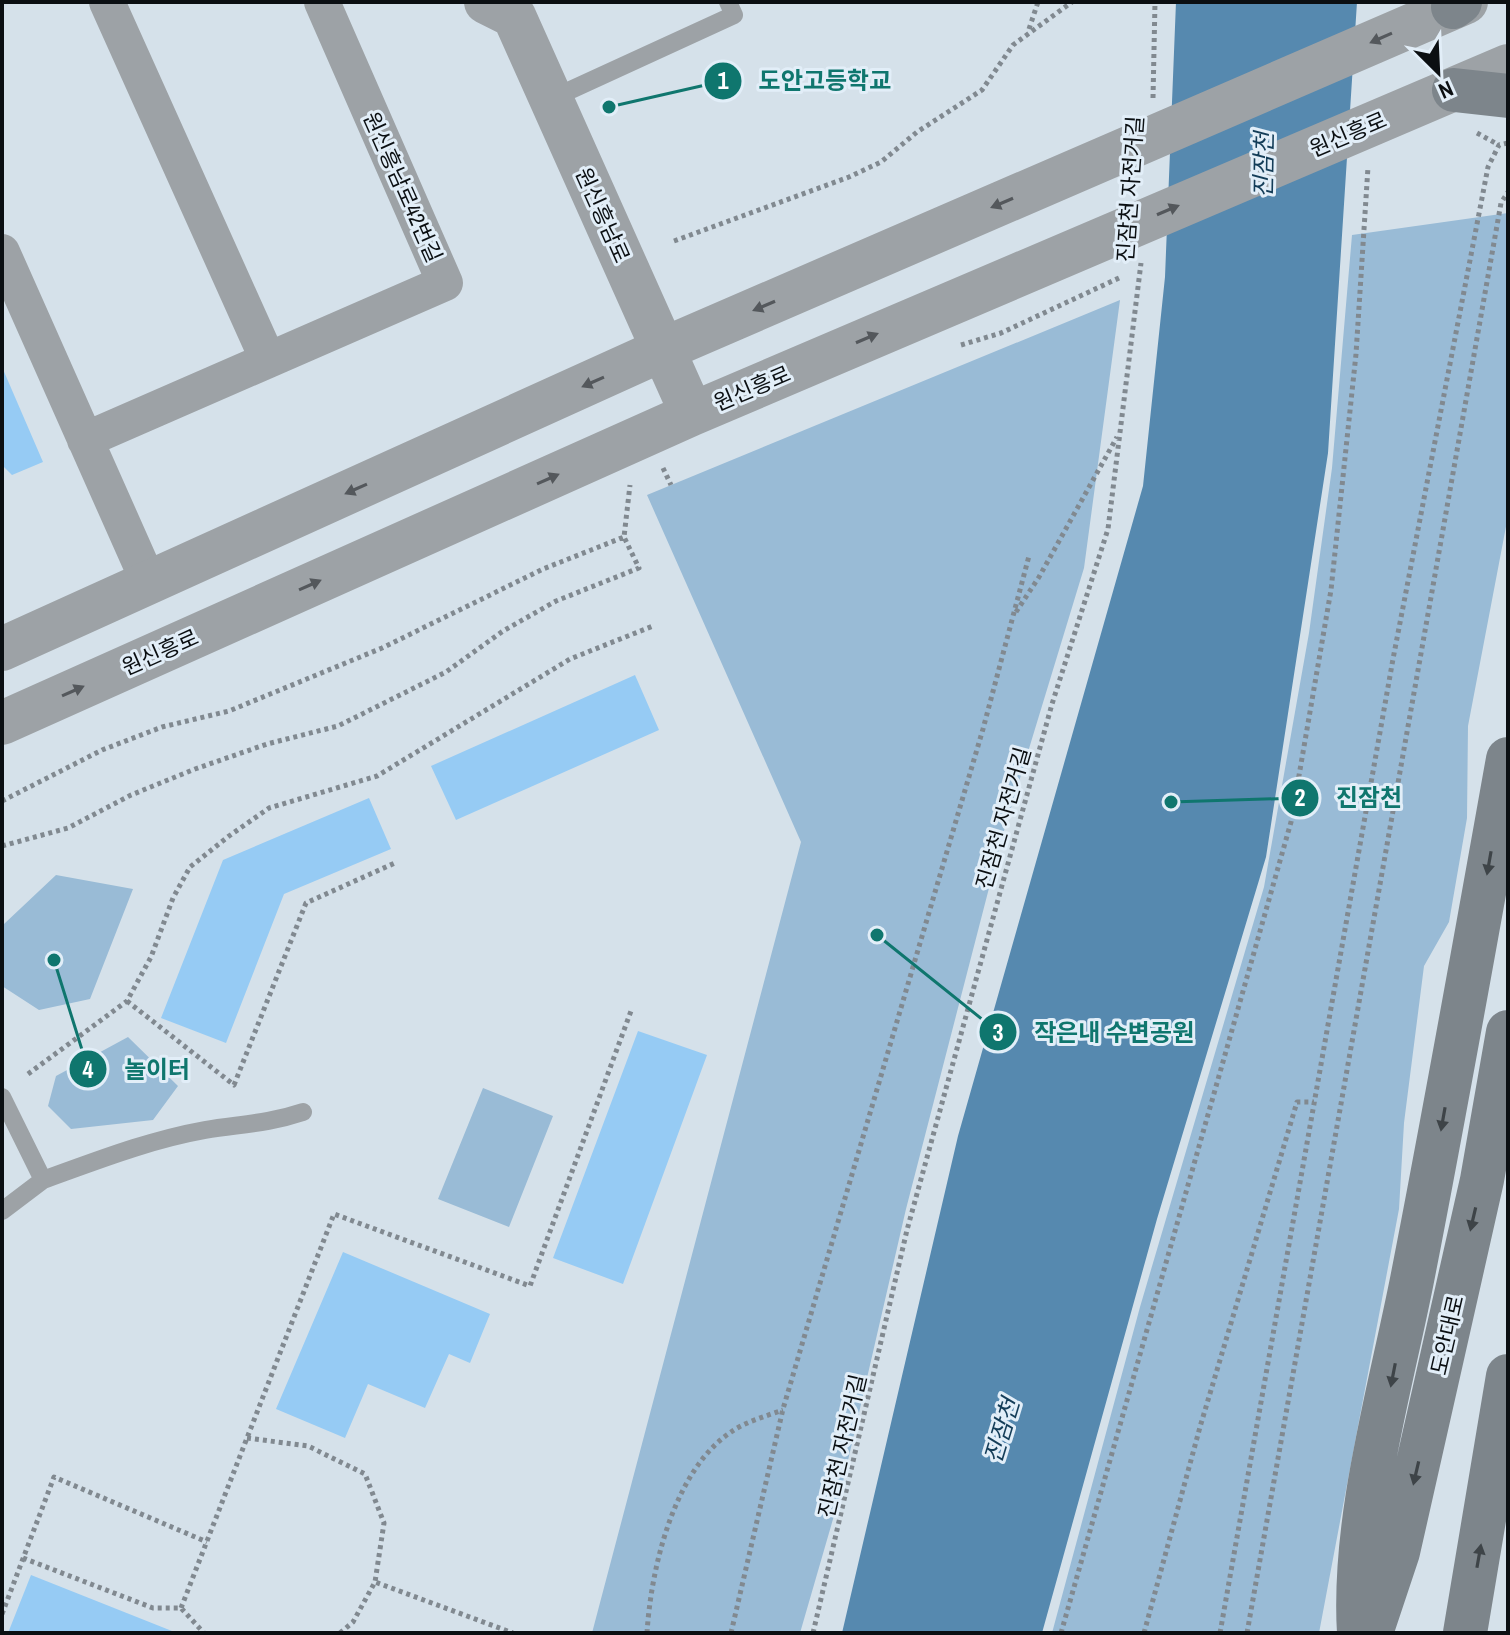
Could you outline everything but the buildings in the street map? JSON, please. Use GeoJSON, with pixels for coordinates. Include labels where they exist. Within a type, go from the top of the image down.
{"type":"FeatureCollection","features":[{"type":"Feature","properties":{"kind":"main road"},"geometry":{"type":"LineString","coordinates":[[1454,90],[1508,96]]}},
{"type":"Feature","properties":{"kind":"main road"},"geometry":{"type":"LineString","coordinates":[[1359,1633],[1356,1585],[1367,1510],[1508,759]]}},
{"type":"Feature","properties":{"kind":"main road","name":"도안대로"},"geometry":{"type":"LineString","coordinates":[[1371,1633],[1384,1603],[1412,1490],[1482,1180],[1508,1032]]}},
{"type":"Feature","properties":{"kind":"main road"},"geometry":{"type":"LineString","coordinates":[[1465,1633],[1508,1376]]}},
{"type":"Feature","properties":{"kind":"street"},"geometry":{"type":"LineString","coordinates":[[107,2],[268,360]]}},
{"type":"Feature","properties":{"kind":"street","name":"원신흥남로42번길"},"geometry":{"type":"LineString","coordinates":[[85,440],[445,283],[322,2]]}},
{"type":"Feature","properties":{"kind":"street"},"geometry":{"type":"LineString","coordinates":[[2,649],[664,349],[1460,4]]}},
{"type":"Feature","properties":{"kind":"street","name":"원신흥남로"},"geometry":{"type":"LineString","coordinates":[[507,7],[692,414]]}},
{"type":"Feature","properties":{"kind":"street","name":"원신흥로"},"geometry":{"type":"LineString","coordinates":[[2,723],[692,414],[1508,66]]}},
{"type":"Feature","properties":{"kind":"street"},"geometry":{"type":"LineString","coordinates":[[2,252],[149,583]]}},
{"type":"Feature","properties":{"kind":"lane"},"geometry":{"type":"LineString","coordinates":[[551,99],[734,15],[728,2]]}},
{"type":"Feature","properties":{"kind":"lane"},"geometry":{"type":"LineString","coordinates":[[2,1097],[43,1180]]}},
{"type":"Feature","properties":{"kind":"lane"},"geometry":{"type":"LineString","coordinates":[[2,1211],[43,1180],[123,1151],[205,1130],[266,1125],[303,1112]]}},
{"type":"Feature","properties":{"kind":"path"},"geometry":{"type":"LineString","coordinates":[[1028,30],[1038,2]]}},
{"type":"Feature","properties":{"kind":"path"},"geometry":{"type":"LineString","coordinates":[[674,241],[849,177],[881,162],[917,132],[982,90],[1013,45],[1028,30],[1072,2]]}},
{"type":"Feature","properties":{"kind":"path","name":"진잠천 자전거길"},"geometry":{"type":"LineString","coordinates":[[1152,105],[1155,2]]}},
{"type":"Feature","properties":{"kind":"path"},"geometry":{"type":"LineString","coordinates":[[1474,131],[1499,145],[1508,143]]}},
{"type":"Feature","properties":{"kind":"path"},"geometry":{"type":"LineString","coordinates":[[1220,1633],[1411,567],[1488,167],[1499,145]]}},
{"type":"Feature","properties":{"kind":"path"},"geometry":{"type":"LineString","coordinates":[[1061,1633],[1291,822],[1331,590],[1356,354],[1369,152]]}},
{"type":"Feature","properties":{"kind":"path"},"geometry":{"type":"LineString","coordinates":[[1247,1633],[1501,203],[1508,192]]}},
{"type":"Feature","properties":{"kind":"path","name":"진잠천 자전거길"},"geometry":{"type":"LineString","coordinates":[[813,1633],[907,1230],[1052,704],[1108,529],[1141,259]]}},
{"type":"Feature","properties":{"kind":"path"},"geometry":{"type":"LineString","coordinates":[[959,345],[1001,333],[1073,299]]}},
{"type":"Feature","properties":{"kind":"path"},"geometry":{"type":"LineString","coordinates":[[1013,616],[1039,577],[1120,433]]}},
{"type":"Feature","properties":{"kind":"path"},"geometry":{"type":"LineString","coordinates":[[652,473],[677,461]]}},
{"type":"Feature","properties":{"kind":"path"},"geometry":{"type":"LineString","coordinates":[[663,467],[671,485]]}},
{"type":"Feature","properties":{"kind":"path"},"geometry":{"type":"LineString","coordinates":[[2,846],[68,828],[131,795],[182,774],[267,744],[338,726],[446,672],[503,631],[556,601],[639,568],[624,537],[630,483],[641,478]]}},
{"type":"Feature","properties":{"kind":"path"},"geometry":{"type":"LineString","coordinates":[[2,801],[102,750],[162,727],[229,711],[382,648],[543,569],[624,537]]}},
{"type":"Feature","properties":{"kind":"path"},"geometry":{"type":"LineString","coordinates":[[731,1633],[783,1409],[1029,556]]}},
{"type":"Feature","properties":{"kind":"path"},"geometry":{"type":"LineString","coordinates":[[28,1074],[127,1001],[151,957],[173,898],[190,867],[229,836],[269,808],[377,776],[570,659],[653,626]]}},
{"type":"Feature","properties":{"kind":"path"},"geometry":{"type":"LineString","coordinates":[[127,1001],[234,1085],[306,903],[397,862]]}},
{"type":"Feature","properties":{"kind":"path"},"geometry":{"type":"LineString","coordinates":[[181,1608],[334,1214],[530,1286],[631,1011]]}},
{"type":"Feature","properties":{"kind":"path"},"geometry":{"type":"LineString","coordinates":[[1144,1633],[1200,1427],[1297,1102],[1314,1102]]}},
{"type":"Feature","properties":{"kind":"path"},"geometry":{"type":"LineString","coordinates":[[647,1633],[665,1534],[692,1469],[731,1431],[783,1409]]}},
{"type":"Feature","properties":{"kind":"path"},"geometry":{"type":"LineString","coordinates":[[247,1438],[308,1446],[365,1474],[384,1523],[375,1582],[353,1622],[340,1633]]}},
{"type":"Feature","properties":{"kind":"path"},"geometry":{"type":"LineString","coordinates":[[2,1614],[54,1477],[207,1542]]}},
{"type":"Feature","properties":{"kind":"path"},"geometry":{"type":"LineString","coordinates":[[23,1558],[153,1608],[181,1608],[204,1633]]}},
{"type":"Feature","properties":{"kind":"path"},"geometry":{"type":"LineString","coordinates":[[375,1582],[513,1633]]}},
{"type":"Feature","properties":{"kind":"shaded area"},"geometry":{"type":"Polygon","coordinates":[[[1508,213],[1508,516],[1468,726],[1467,818],[1449,922],[1424,966],[1404,1123],[1399,1209],[1319,1633],[1052,1633],[1140,1307],[1264,887],[1309,633],[1332,468],[1352,235],[1508,213]]]}},
{"type":"Feature","properties":{"kind":"shaded area"},"geometry":{"type":"Polygon","coordinates":[[[1120,300],[1084,568],[1003,834],[906,1209],[840,1495],[800,1633],[592,1633],[801,842],[647,495],[1120,300]]]}},
{"type":"Feature","properties":{"kind":"shaded area"},"geometry":{"type":"Polygon","coordinates":[[[56,875],[133,889],[90,999],[39,1010],[2,986],[4,924],[56,875]]]}},
{"type":"Feature","properties":{"kind":"shaded area"},"geometry":{"type":"Polygon","coordinates":[[[128,1037],[178,1086],[153,1120],[71,1129],[48,1106],[56,1076],[128,1037]]]}},
{"type":"Feature","properties":{"kind":"shaded area"},"geometry":{"type":"Polygon","coordinates":[[[483,1088],[553,1116],[509,1227],[438,1199],[483,1088]]]}},
{"type":"Feature","properties":{"kind":"water"},"geometry":{"type":"Polygon","coordinates":[[[1176,2],[1357,2],[1328,453],[1266,857],[1157,1219],[1042,1633],[842,1633],[958,1136],[1143,486],[1165,277],[1176,2]]]}},
{"type":"Feature","properties":{"kind":"place","name":"도안고등학교"},"geometry":{"type":"Point","coordinates":[609,107]}},
{"type":"Feature","properties":{"kind":"place","name":"진잠천"},"geometry":{"type":"Point","coordinates":[1171,802]}},
{"type":"Feature","properties":{"kind":"place","name":"작은내 수변공원"},"geometry":{"type":"Point","coordinates":[877,935]}},
{"type":"Feature","properties":{"kind":"place","name":"놀이터"},"geometry":{"type":"Point","coordinates":[54,960]}}]}
